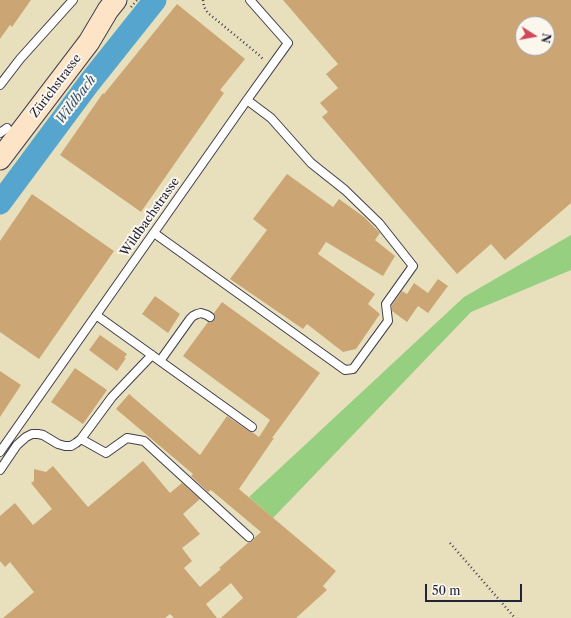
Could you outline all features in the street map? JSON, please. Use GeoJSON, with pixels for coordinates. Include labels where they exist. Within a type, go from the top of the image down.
{"type":"FeatureCollection","features":[{"type":"Feature","properties":{"kind":"main road","name":"Zürichstrasse"},"geometry":{"type":"LineString","coordinates":[[2,132],[80,34],[112,5]]}},
{"type":"Feature","properties":{"kind":"main road","name":"Zürichstrasse"},"geometry":{"type":"LineString","coordinates":[[0,159],[89,42],[112,5]]}},
{"type":"Feature","properties":{"kind":"lane"},"geometry":{"type":"LineString","coordinates":[[0,84],[73,0]]}},
{"type":"Feature","properties":{"kind":"lane","name":"Wildbachstrasse"},"geometry":{"type":"LineString","coordinates":[[0,452],[288,43],[250,0]]}},
{"type":"Feature","properties":{"kind":"lane"},"geometry":{"type":"LineString","coordinates":[[154,233],[345,370],[353,369],[388,321],[386,304],[413,266],[379,223],[345,190],[312,162],[271,118],[247,100]]}},
{"type":"Feature","properties":{"kind":"lane"},"geometry":{"type":"LineString","coordinates":[[160,361],[193,316],[201,313],[210,317]]}},
{"type":"Feature","properties":{"kind":"lane"},"geometry":{"type":"LineString","coordinates":[[96,315],[252,427]]}},
{"type":"Feature","properties":{"kind":"lane"},"geometry":{"type":"LineString","coordinates":[[0,470],[17,445],[32,434],[43,435],[58,444],[65,446],[71,446],[80,440],[112,397],[152,355]]}},
{"type":"Feature","properties":{"kind":"lane"},"geometry":{"type":"LineString","coordinates":[[80,440],[106,453],[127,438],[144,441],[249,537]]}},
{"type":"Feature","properties":{"kind":"path"},"geometry":{"type":"LineString","coordinates":[[203,0],[204,7],[208,14],[261,57],[265,62],[267,72]]}},
{"type":"Feature","properties":{"kind":"path"},"geometry":{"type":"LineString","coordinates":[[450,543],[515,618]]}},
{"type":"Feature","properties":{"kind":"green space"},"geometry":{"type":"Polygon","coordinates":[[[571,235],[571,270],[471,312],[273,518],[249,497],[464,297],[571,235]]]}},
{"type":"Feature","properties":{"kind":"building"},"geometry":{"type":"Polygon","coordinates":[[[0,0],[31,0],[12,27],[10,25],[0,39],[0,0]]]}},
{"type":"Feature","properties":{"kind":"building"},"geometry":{"type":"Polygon","coordinates":[[[283,0],[571,0],[571,203],[505,260],[491,244],[457,274],[322,117],[328,112],[320,103],[338,88],[326,74],[338,64],[283,0]]]}},
{"type":"Feature","properties":{"kind":"building"},"geometry":{"type":"Polygon","coordinates":[[[177,4],[245,59],[220,90],[224,93],[141,212],[60,155],[103,93],[104,94],[177,4]]]}},
{"type":"Feature","properties":{"kind":"building"},"geometry":{"type":"Polygon","coordinates":[[[287,174],[333,207],[339,199],[364,217],[380,233],[375,240],[395,256],[383,276],[326,242],[318,254],[375,294],[368,304],[380,314],[356,349],[343,352],[307,324],[303,329],[230,279],[267,230],[253,219],[287,174]]]}},
{"type":"Feature","properties":{"kind":"building"},"geometry":{"type":"Polygon","coordinates":[[[32,194],[114,251],[39,359],[0,332],[0,241],[32,194]]]}},
{"type":"Feature","properties":{"kind":"building"},"geometry":{"type":"Polygon","coordinates":[[[438,279],[448,286],[428,313],[418,306],[407,322],[392,311],[392,305],[402,291],[407,294],[414,283],[428,293],[438,279]]]}},
{"type":"Feature","properties":{"kind":"building"},"geometry":{"type":"Polygon","coordinates":[[[155,296],[180,314],[168,333],[142,314],[155,296]]]}},
{"type":"Feature","properties":{"kind":"building"},"geometry":{"type":"Polygon","coordinates":[[[222,302],[320,373],[272,438],[274,438],[239,489],[336,571],[323,586],[327,590],[296,618],[221,618],[243,598],[231,583],[206,604],[217,618],[174,618],[170,614],[165,618],[3,618],[34,592],[10,562],[5,567],[0,561],[0,516],[15,503],[33,525],[52,509],[31,483],[34,481],[34,469],[46,472],[53,466],[88,507],[143,461],[170,493],[182,483],[200,499],[183,514],[200,534],[182,548],[192,561],[184,568],[200,587],[221,569],[219,568],[249,542],[253,541],[254,538],[261,532],[211,490],[208,492],[191,476],[193,474],[116,409],[129,394],[200,455],[227,416],[259,437],[270,420],[183,356],[208,322],[212,322],[214,320],[214,313],[222,302]]]}},
{"type":"Feature","properties":{"kind":"building"},"geometry":{"type":"Polygon","coordinates":[[[100,335],[127,354],[117,371],[89,350],[100,335]]]}},
{"type":"Feature","properties":{"kind":"building"},"geometry":{"type":"Polygon","coordinates":[[[75,368],[107,390],[83,424],[51,402],[75,368]]]}},
{"type":"Feature","properties":{"kind":"building"},"geometry":{"type":"Polygon","coordinates":[[[0,371],[21,385],[0,417],[0,371]]]}},
{"type":"Feature","properties":{"kind":"waterway","name":"Wildbach"},"geometry":{"type":"LineString","coordinates":[[0,203],[89,83],[155,0]]}}]}
